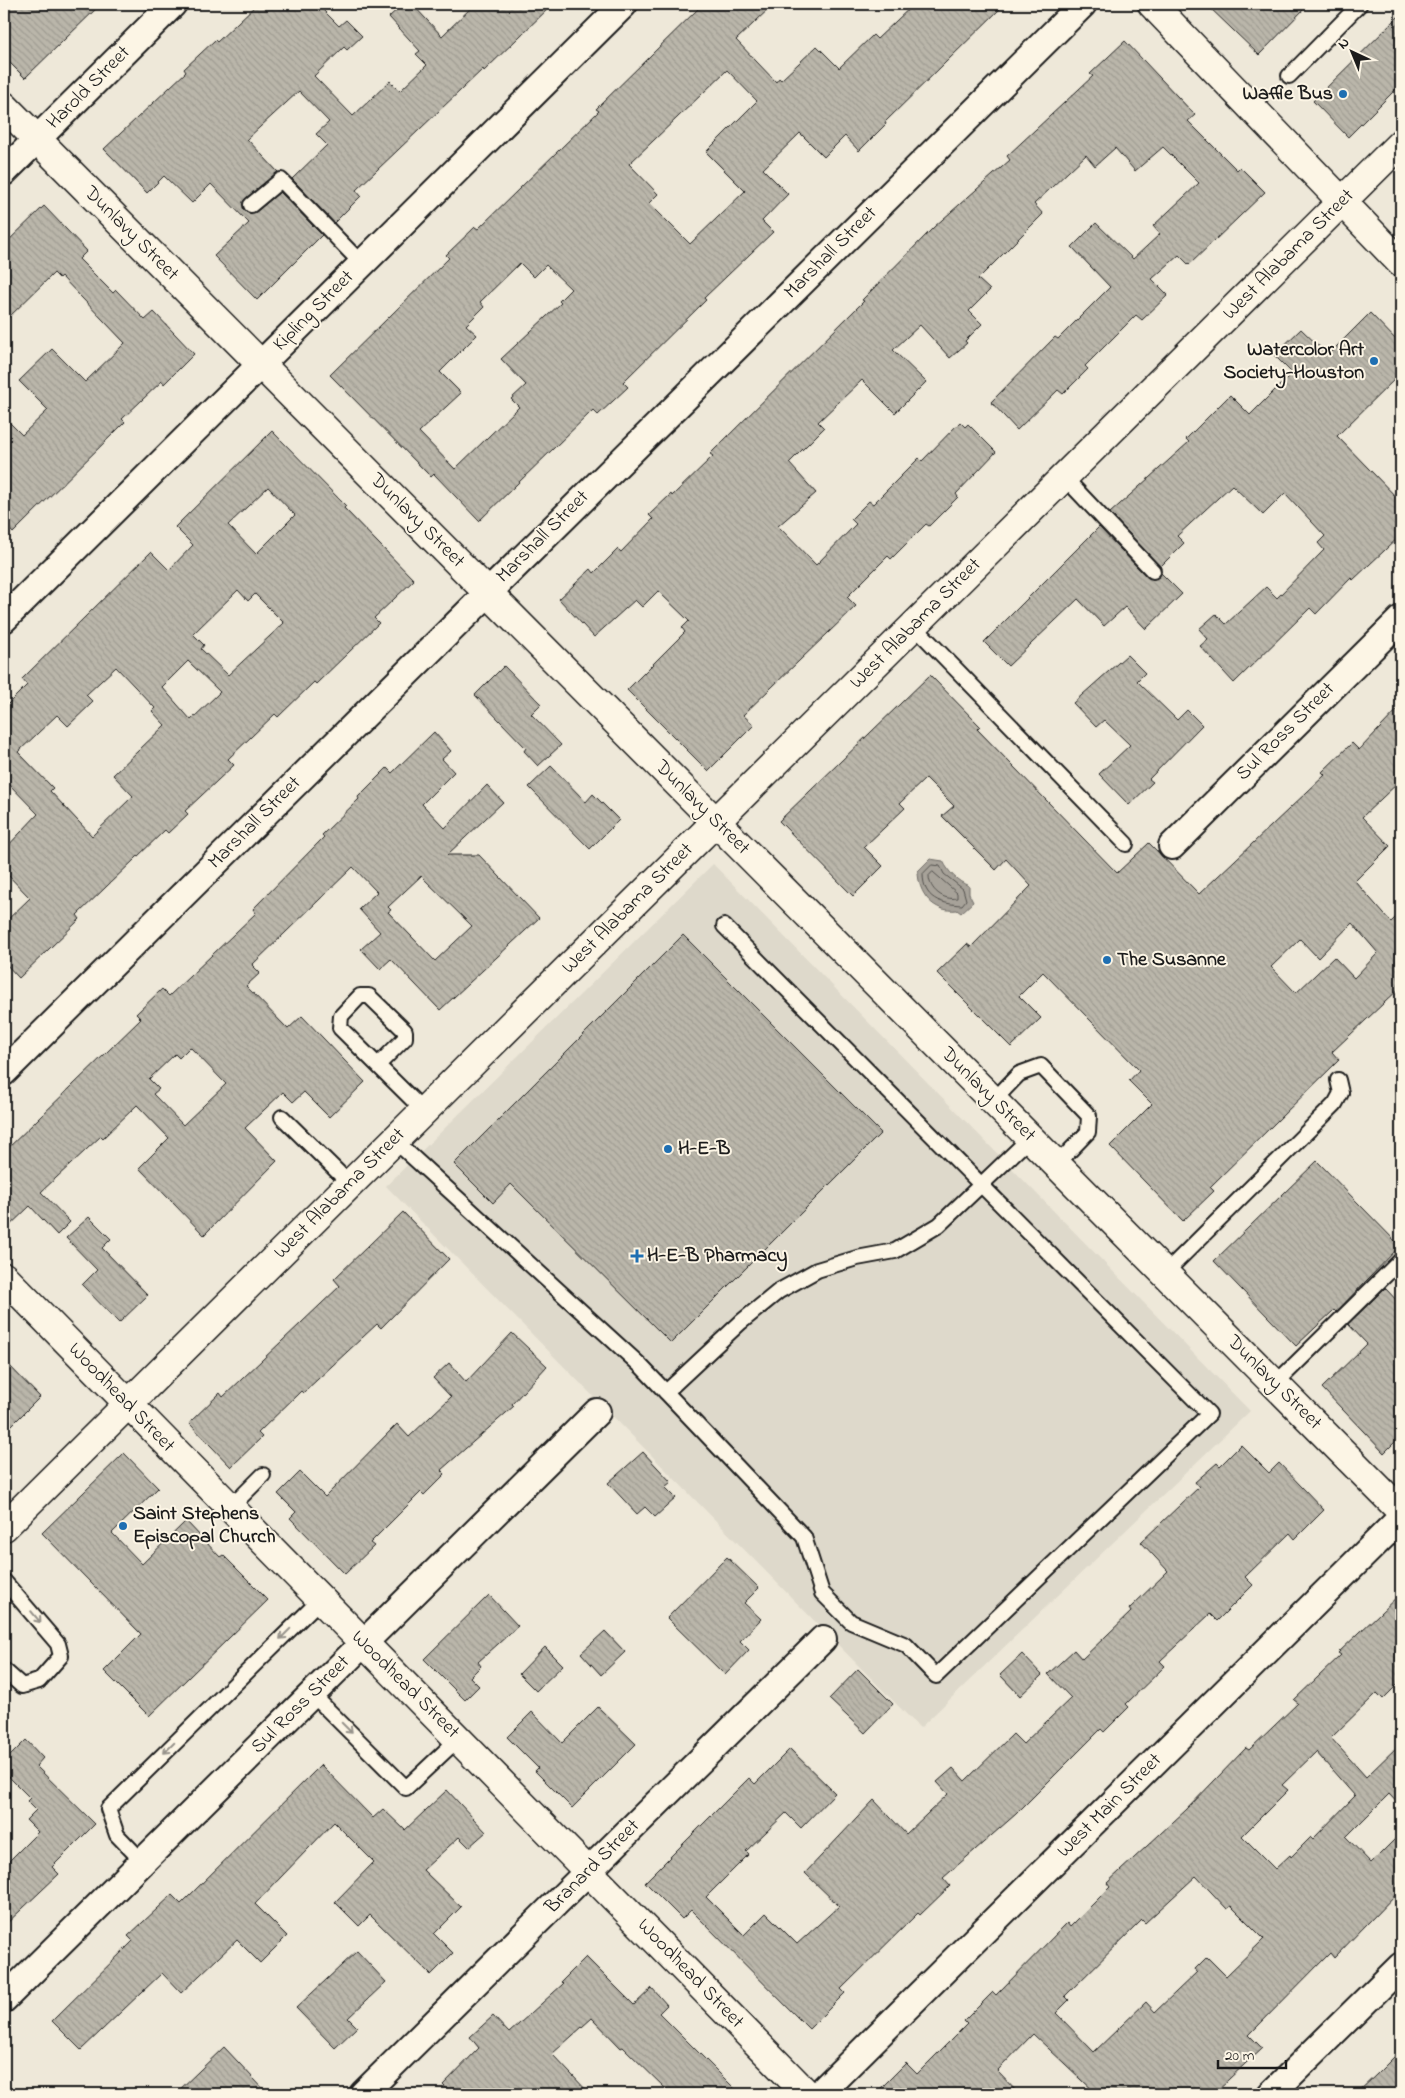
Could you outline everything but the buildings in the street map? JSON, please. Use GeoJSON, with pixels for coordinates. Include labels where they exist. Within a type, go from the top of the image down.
{"type":"FeatureCollection","features":[{"type":"Feature","properties":{"kind":"street","name":"Harold Street"},"geometry":{"type":"LineString","coordinates":[[4,172],[173,4]]}},
{"type":"Feature","properties":{"kind":"street","name":"Kipling Street"},"geometry":{"type":"LineString","coordinates":[[4,619],[624,4]]}},
{"type":"Feature","properties":{"kind":"street","name":"Marshall Street"},"geometry":{"type":"LineString","coordinates":[[4,1072],[1083,4]]}},
{"type":"Feature","properties":{"kind":"street"},"geometry":{"type":"LineString","coordinates":[[1152,4],[1341,203],[1401,263]]}},
{"type":"Feature","properties":{"kind":"street","name":"Dunlavy Street"},"geometry":{"type":"LineString","coordinates":[[4,106],[1401,1511]]}},
{"type":"Feature","properties":{"kind":"street","name":"West Alabama Street"},"geometry":{"type":"LineString","coordinates":[[4,1527],[1401,143]]}},
{"type":"Feature","properties":{"kind":"street","name":"Sul Ross Street"},"geometry":{"type":"LineString","coordinates":[[1172,846],[1401,619]]}},
{"type":"Feature","properties":{"kind":"street","name":"Woodhead Street"},"geometry":{"type":"LineString","coordinates":[[4,1277],[127,1405],[589,1870],[807,2094]]}},
{"type":"Feature","properties":{"kind":"street","name":"Sul Ross Street"},"geometry":{"type":"LineString","coordinates":[[4,1999],[598,1412]]}},
{"type":"Feature","properties":{"kind":"street","name":"West Main Street"},"geometry":{"type":"LineString","coordinates":[[819,2094],[1401,1518]]}},
{"type":"Feature","properties":{"kind":"street","name":"Branard Street"},"geometry":{"type":"LineString","coordinates":[[363,2094],[823,1639]]}},
{"type":"Feature","properties":{"kind":"street"},"geometry":{"type":"LineString","coordinates":[[1271,2094],[1401,1966]]}},
{"type":"Feature","properties":{"kind":"lane"},"geometry":{"type":"LineString","coordinates":[[1289,76],[1360,4]]}},
{"type":"Feature","properties":{"kind":"lane"},"geometry":{"type":"LineString","coordinates":[[252,205],[281,180],[361,263]]}},
{"type":"Feature","properties":{"kind":"lane"},"geometry":{"type":"LineString","coordinates":[[1064,477],[1153,571]]}},
{"type":"Feature","properties":{"kind":"lane"},"geometry":{"type":"LineString","coordinates":[[914,626],[1126,844]]}},
{"type":"Feature","properties":{"kind":"lane"},"geometry":{"type":"LineString","coordinates":[[394,1140],[641,1366],[804,1537],[822,1593],[851,1622],[906,1645],[936,1676],[1209,1414],[724,926]]}},
{"type":"Feature","properties":{"kind":"lane"},"geometry":{"type":"LineString","coordinates":[[378,1065],[405,1038],[405,1031],[369,996],[360,996],[341,1016],[340,1028],[424,1111]]}},
{"type":"Feature","properties":{"kind":"lane"},"geometry":{"type":"LineString","coordinates":[[993,1101],[1019,1074],[1041,1066],[1089,1116],[1088,1132],[1057,1164]]}},
{"type":"Feature","properties":{"kind":"lane"},"geometry":{"type":"LineString","coordinates":[[1165,1273],[1335,1104],[1341,1093],[1338,1080]]}},
{"type":"Feature","properties":{"kind":"lane"},"geometry":{"type":"LineString","coordinates":[[282,1117],[350,1184]]}},
{"type":"Feature","properties":{"kind":"lane"},"geometry":{"type":"LineString","coordinates":[[666,1392],[741,1322],[779,1291],[817,1270],[895,1250],[940,1225],[1030,1138]]}},
{"type":"Feature","properties":{"kind":"lane"},"geometry":{"type":"LineString","coordinates":[[1275,1384],[1401,1260]]}},
{"type":"Feature","properties":{"kind":"lane"},"geometry":{"type":"LineString","coordinates":[[230,1508],[263,1475]]}},
{"type":"Feature","properties":{"kind":"lane"},"geometry":{"type":"LineString","coordinates":[[4,1581],[58,1644],[61,1656],[39,1681],[22,1686],[4,1670]]}},
{"type":"Feature","properties":{"kind":"lane"},"geometry":{"type":"LineString","coordinates":[[143,1862],[117,1835],[108,1809],[320,1600]]}},
{"type":"Feature","properties":{"kind":"lane"},"geometry":{"type":"LineString","coordinates":[[312,1694],[406,1788],[458,1738]]}},
{"type":"Feature","properties":{"kind":"shaded area"},"geometry":{"type":"Polygon","coordinates":[[[713,864],[1250,1411],[920,1728],[386,1186],[713,864]]]}},
{"type":"Feature","properties":{"kind":"water"},"geometry":{"type":"Polygon","coordinates":[[[930,859],[943,861],[954,876],[969,886],[969,894],[973,902],[961,913],[957,910],[948,910],[934,905],[924,894],[918,871],[930,859]]]}},
{"type":"Feature","properties":{"kind":"place","name":"Waffle Bus"},"geometry":{"type":"Point","coordinates":[1343,94]}},
{"type":"Feature","properties":{"kind":"place","name":"Watercolor Art Society-Houston"},"geometry":{"type":"Point","coordinates":[1374,361]}},
{"type":"Feature","properties":{"kind":"place","name":"The Susanne"},"geometry":{"type":"Point","coordinates":[1107,960]}},
{"type":"Feature","properties":{"kind":"place","name":"H-E-B"},"geometry":{"type":"Point","coordinates":[668,1149]}},
{"type":"Feature","properties":{"kind":"place","name":"H-E-B Pharmacy"},"geometry":{"type":"Point","coordinates":[637,1256]}},
{"type":"Feature","properties":{"kind":"place","name":"Saint Stephens Episcopal Church"},"geometry":{"type":"Point","coordinates":[123,1526]}}]}
